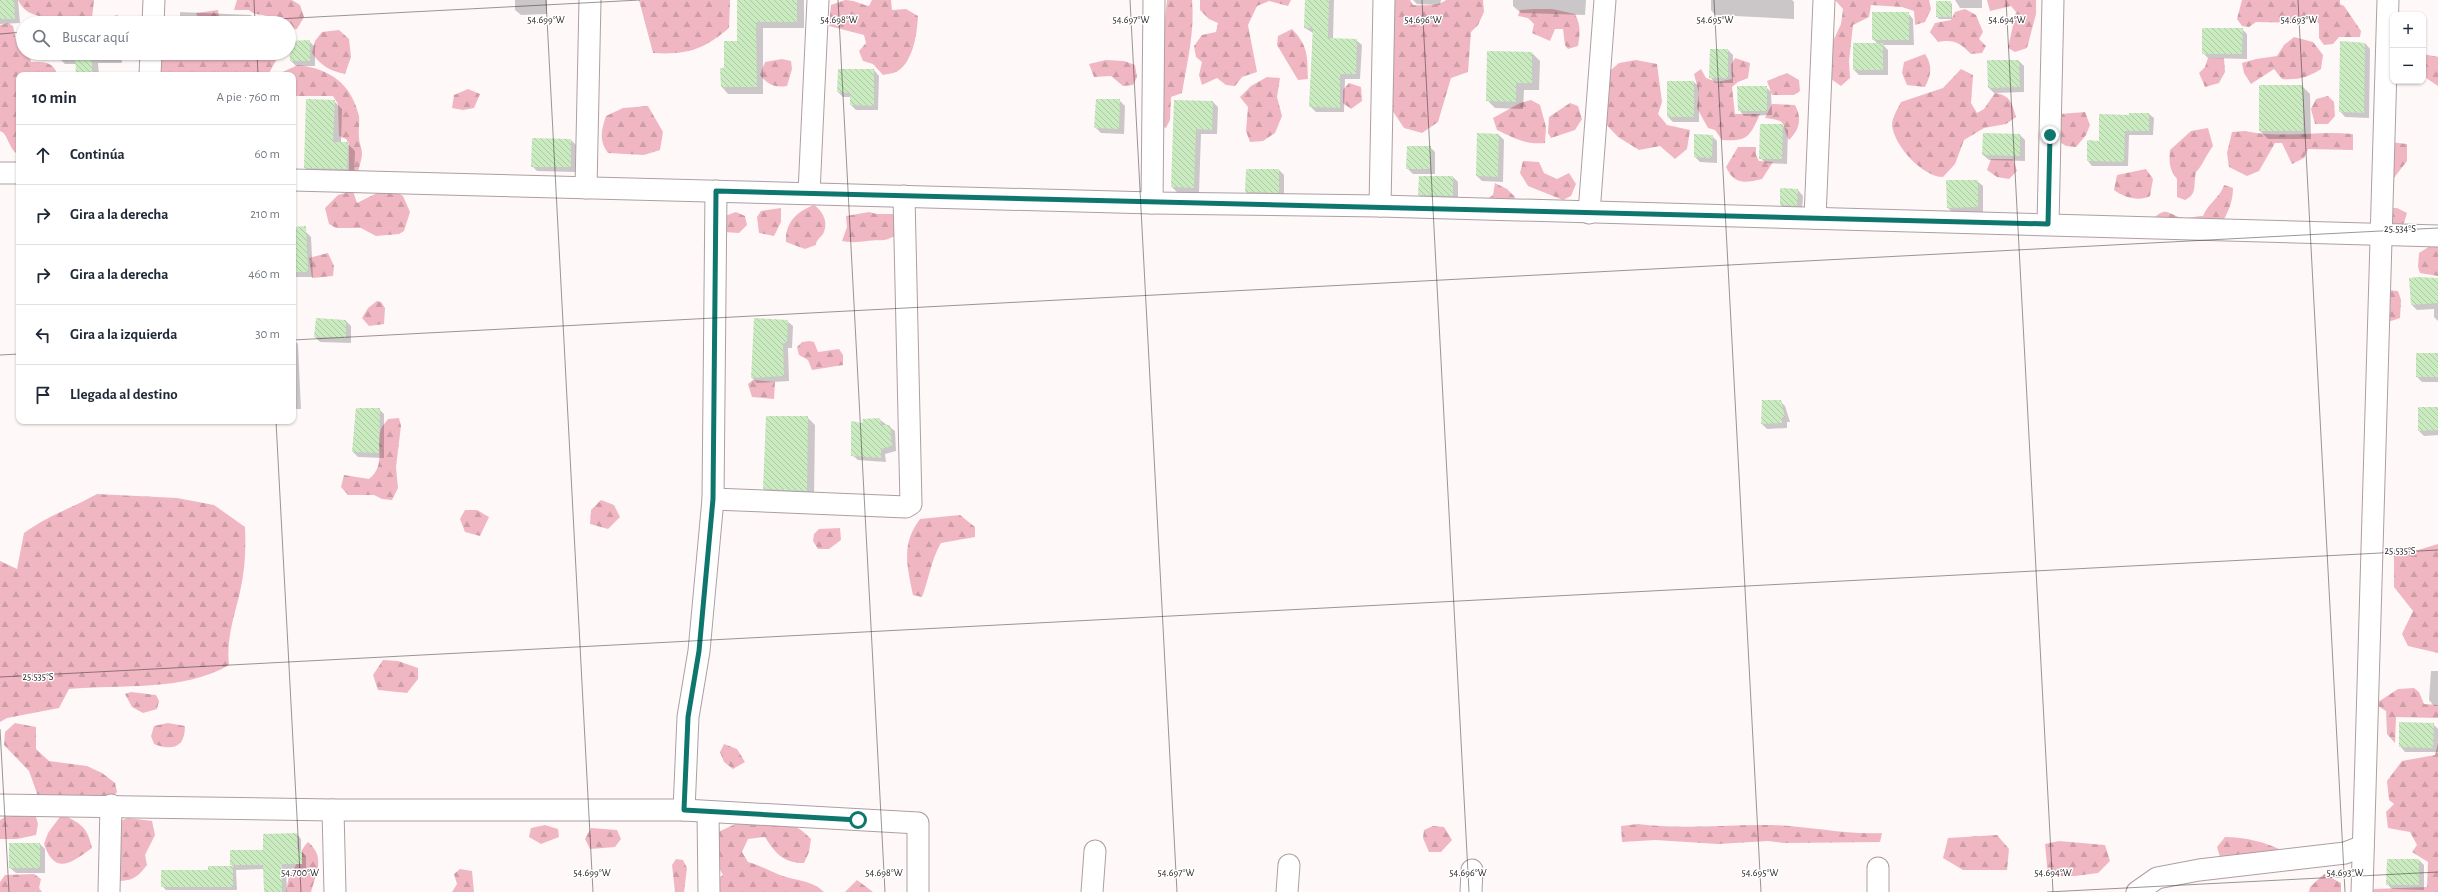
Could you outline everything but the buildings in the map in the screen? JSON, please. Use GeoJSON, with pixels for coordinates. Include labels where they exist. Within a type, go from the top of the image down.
{"type":"FeatureCollection","features":[{"type":"Feature","properties":{"kind":"street"},"geometry":{"type":"LineString","coordinates":[[153,16],[154,0]]}},
{"type":"Feature","properties":{"kind":"street"},"geometry":{"type":"LineString","coordinates":[[586,188],[590,0]]}},
{"type":"Feature","properties":{"kind":"street"},"geometry":{"type":"LineString","coordinates":[[809,193],[818,0]]}},
{"type":"Feature","properties":{"kind":"street"},"geometry":{"type":"LineString","coordinates":[[1152,203],[1154,0]]}},
{"type":"Feature","properties":{"kind":"street"},"geometry":{"type":"LineString","coordinates":[[1380,206],[1384,0]]}},
{"type":"Feature","properties":{"kind":"street"},"geometry":{"type":"LineString","coordinates":[[1589,213],[1605,0]]}},
{"type":"Feature","properties":{"kind":"street"},"geometry":{"type":"LineString","coordinates":[[1815,218],[1824,0]]}},
{"type":"Feature","properties":{"kind":"street"},"geometry":{"type":"LineString","coordinates":[[2048,224],[2053,0]]}},
{"type":"Feature","properties":{"kind":"street"},"geometry":{"type":"LineString","coordinates":[[2362,892],[2380,233],[2388,0]]}},
{"type":"Feature","properties":{"kind":"street"},"geometry":{"type":"LineString","coordinates":[[150,72],[151,60]]}},
{"type":"Feature","properties":{"kind":"street"},"geometry":{"type":"LineString","coordinates":[[0,173],[16,173]]}},
{"type":"Feature","properties":{"kind":"street"},"geometry":{"type":"LineString","coordinates":[[296,180],[1152,203],[1380,206],[1589,213],[2380,233],[2438,236]]}},
{"type":"Feature","properties":{"kind":"street"},"geometry":{"type":"LineString","coordinates":[[684,810],[688,717],[699,651],[713,499],[716,191]]}},
{"type":"Feature","properties":{"kind":"street"},"geometry":{"type":"LineString","coordinates":[[713,499],[906,507],[911,504],[904,196]]}},
{"type":"Feature","properties":{"kind":"street"},"geometry":{"type":"LineString","coordinates":[[0,805],[111,805],[332,810],[684,810],[918,823],[918,892]]}},
{"type":"Feature","properties":{"kind":"street"},"geometry":{"type":"LineString","coordinates":[[109,892],[111,805]]}},
{"type":"Feature","properties":{"kind":"street"},"geometry":{"type":"LineString","coordinates":[[332,810],[335,892]]}},
{"type":"Feature","properties":{"kind":"street"},"geometry":{"type":"LineString","coordinates":[[708,812],[709,892]]}},
{"type":"Feature","properties":{"kind":"street"},"geometry":{"type":"LineString","coordinates":[[2137,892],[2157,878],[2199,870],[2345,853],[2363,846]]}},
{"type":"Feature","properties":{"kind":"street"},"geometry":{"type":"LineString","coordinates":[[1092,892],[1095,851]]}},
{"type":"Feature","properties":{"kind":"street"},"geometry":{"type":"LineString","coordinates":[[1287,892],[1289,865]]}},
{"type":"Feature","properties":{"kind":"street"},"geometry":{"type":"LineString","coordinates":[[1878,868],[1878,892]]}},
{"type":"Feature","properties":{"kind":"street"},"geometry":{"type":"LineString","coordinates":[[1471,892],[1472,870]]}},
{"type":"Feature","properties":{"kind":"green space"},"geometry":{"type":"Polygon","coordinates":[[[18,0],[94,0],[92,16],[40,16],[25,10],[18,0]]]}},
{"type":"Feature","properties":{"kind":"green space"},"geometry":{"type":"Polygon","coordinates":[[[237,0],[292,0],[300,5],[304,17],[296,29],[296,16],[267,16],[256,14],[249,10],[234,10],[237,0]]]}},
{"type":"Feature","properties":{"kind":"green space"},"geometry":{"type":"Polygon","coordinates":[[[639,0],[730,0],[729,28],[711,41],[694,50],[676,53],[653,53],[639,0]]]}},
{"type":"Feature","properties":{"kind":"green space"},"geometry":{"type":"Polygon","coordinates":[[[845,0],[854,1],[869,6],[872,0],[891,0],[892,10],[906,9],[918,16],[914,45],[908,60],[898,71],[883,75],[873,64],[863,61],[859,51],[866,43],[864,35],[829,26],[831,5],[845,0]]]}},
{"type":"Feature","properties":{"kind":"green space"},"geometry":{"type":"Polygon","coordinates":[[[1167,0],[1192,0],[1193,12],[1190,47],[1182,93],[1171,97],[1170,120],[1166,128],[1159,125],[1160,63],[1167,0]]]}},
{"type":"Feature","properties":{"kind":"green space"},"geometry":{"type":"Polygon","coordinates":[[[1200,0],[1291,0],[1288,6],[1269,1],[1257,6],[1248,25],[1257,72],[1242,77],[1235,86],[1226,85],[1217,78],[1202,85],[1199,75],[1202,62],[1196,57],[1194,46],[1202,35],[1216,32],[1218,23],[1209,19],[1200,10],[1200,0]]]}},
{"type":"Feature","properties":{"kind":"green space"},"geometry":{"type":"Polygon","coordinates":[[[1388,0],[1410,0],[1413,5],[1435,5],[1446,0],[1483,0],[1484,12],[1478,25],[1471,32],[1468,72],[1451,78],[1438,122],[1422,133],[1404,128],[1392,110],[1388,0]]]}},
{"type":"Feature","properties":{"kind":"green space"},"geometry":{"type":"Polygon","coordinates":[[[1835,0],[1929,0],[1931,9],[1925,22],[1915,25],[1914,11],[1902,7],[1871,5],[1869,17],[1853,25],[1849,61],[1850,78],[1841,86],[1828,77],[1826,56],[1841,24],[1843,9],[1835,0]]]}},
{"type":"Feature","properties":{"kind":"green space"},"geometry":{"type":"Polygon","coordinates":[[[1987,0],[2036,0],[2036,14],[2027,48],[2015,52],[2008,48],[2016,12],[2011,6],[1990,11],[1987,0]]]}},
{"type":"Feature","properties":{"kind":"green space"},"geometry":{"type":"Polygon","coordinates":[[[2242,0],[2340,0],[2340,4],[2344,6],[2361,31],[2360,37],[2339,37],[2333,44],[2324,45],[2319,38],[2319,24],[2313,16],[2300,23],[2256,22],[2249,27],[2242,26],[2237,19],[2242,0]]]}},
{"type":"Feature","properties":{"kind":"green space"},"geometry":{"type":"Polygon","coordinates":[[[1552,9],[1575,14],[1580,30],[1578,46],[1568,49],[1565,45],[1563,29],[1555,29],[1550,41],[1532,33],[1534,24],[1528,18],[1518,16],[1520,10],[1552,9]]]}},
{"type":"Feature","properties":{"kind":"green space"},"geometry":{"type":"Polygon","coordinates":[[[1965,9],[1976,15],[1983,32],[1979,39],[1986,46],[1982,53],[1971,54],[1960,45],[1953,42],[1938,42],[1930,32],[1935,23],[1951,20],[1955,12],[1965,9]]]}},
{"type":"Feature","properties":{"kind":"green space"},"geometry":{"type":"Polygon","coordinates":[[[218,10],[219,16],[197,16],[196,13],[218,10]]]}},
{"type":"Feature","properties":{"kind":"green space"},"geometry":{"type":"Polygon","coordinates":[[[8,23],[13,26],[16,40],[16,60],[31,60],[31,62],[48,63],[57,72],[16,72],[16,153],[12,149],[5,135],[0,131],[0,25],[8,23]]]}},
{"type":"Feature","properties":{"kind":"green space"},"geometry":{"type":"Polygon","coordinates":[[[1292,29],[1302,41],[1306,52],[1308,79],[1298,80],[1277,45],[1278,36],[1292,29]]]}},
{"type":"Feature","properties":{"kind":"green space"},"geometry":{"type":"Polygon","coordinates":[[[339,30],[349,39],[351,57],[345,74],[326,67],[312,53],[315,41],[322,32],[339,30]]]}},
{"type":"Feature","properties":{"kind":"green space"},"geometry":{"type":"Polygon","coordinates":[[[2294,37],[2313,42],[2323,55],[2321,69],[2298,79],[2282,79],[2274,69],[2251,84],[2244,73],[2242,63],[2277,56],[2284,45],[2294,37]]]}},
{"type":"Feature","properties":{"kind":"green space"},"geometry":{"type":"Polygon","coordinates":[[[1925,54],[1928,58],[1930,70],[1929,78],[1925,87],[1907,85],[1902,73],[1904,62],[1925,54]]]}},
{"type":"Feature","properties":{"kind":"green space"},"geometry":{"type":"Polygon","coordinates":[[[2426,55],[2438,57],[2438,86],[2426,78],[2426,55]]]}},
{"type":"Feature","properties":{"kind":"green space"},"geometry":{"type":"Polygon","coordinates":[[[1735,58],[1750,63],[1748,78],[1738,82],[1732,87],[1735,114],[1760,114],[1754,128],[1747,136],[1738,140],[1722,140],[1715,130],[1708,128],[1697,108],[1699,93],[1694,74],[1701,69],[1706,78],[1717,82],[1732,79],[1731,65],[1735,58]]]}},
{"type":"Feature","properties":{"kind":"green space"},"geometry":{"type":"Polygon","coordinates":[[[2208,58],[2224,58],[2225,72],[2219,83],[2205,87],[2199,73],[2205,67],[2208,58]]]}},
{"type":"Feature","properties":{"kind":"green space"},"geometry":{"type":"Polygon","coordinates":[[[782,59],[791,61],[792,69],[787,86],[779,87],[772,85],[760,75],[765,62],[782,59]]]}},
{"type":"Feature","properties":{"kind":"green space"},"geometry":{"type":"Polygon","coordinates":[[[155,60],[276,60],[270,72],[153,72],[155,60]]]}},
{"type":"Feature","properties":{"kind":"green space"},"geometry":{"type":"Polygon","coordinates":[[[1106,60],[1124,61],[1135,65],[1137,77],[1133,85],[1123,86],[1111,76],[1094,77],[1089,64],[1106,60]]]}},
{"type":"Feature","properties":{"kind":"green space"},"geometry":{"type":"Polygon","coordinates":[[[1636,60],[1657,64],[1662,102],[1658,114],[1667,125],[1690,130],[1687,149],[1675,159],[1660,146],[1639,150],[1618,137],[1603,121],[1605,75],[1619,63],[1636,60]]]}},
{"type":"Feature","properties":{"kind":"green space"},"geometry":{"type":"Polygon","coordinates":[[[298,65],[309,67],[329,74],[345,86],[351,95],[359,116],[359,142],[362,156],[357,180],[349,181],[349,144],[346,139],[339,136],[338,104],[333,96],[296,96],[296,72],[283,72],[298,65]]]}},
{"type":"Feature","properties":{"kind":"green space"},"geometry":{"type":"Polygon","coordinates":[[[1961,69],[1973,75],[1971,103],[1977,113],[1984,109],[1995,93],[2000,94],[2010,100],[2016,117],[2006,124],[1984,128],[1964,140],[1955,164],[1943,177],[1935,176],[1919,166],[1904,151],[1894,133],[1892,122],[1901,102],[1943,88],[1961,69]]]}},
{"type":"Feature","properties":{"kind":"green space"},"geometry":{"type":"Polygon","coordinates":[[[1787,73],[1799,80],[1800,91],[1794,95],[1772,95],[1767,81],[1787,73]]]}},
{"type":"Feature","properties":{"kind":"green space"},"geometry":{"type":"Polygon","coordinates":[[[1267,77],[1280,78],[1277,97],[1282,116],[1275,133],[1263,141],[1250,142],[1246,131],[1248,107],[1240,97],[1251,86],[1267,77]]]}},
{"type":"Feature","properties":{"kind":"green space"},"geometry":{"type":"Polygon","coordinates":[[[1349,83],[1361,87],[1362,101],[1351,109],[1343,103],[1343,90],[1349,83]]]}},
{"type":"Feature","properties":{"kind":"green space"},"geometry":{"type":"Polygon","coordinates":[[[468,89],[480,94],[474,108],[463,110],[452,108],[454,95],[468,89]]]}},
{"type":"Feature","properties":{"kind":"green space"},"geometry":{"type":"Polygon","coordinates":[[[2328,96],[2334,102],[2335,116],[2328,124],[2315,124],[2311,109],[2316,99],[2328,96]]]}},
{"type":"Feature","properties":{"kind":"green space"},"geometry":{"type":"Polygon","coordinates":[[[1531,100],[1540,105],[1546,127],[1545,143],[1526,142],[1497,130],[1493,118],[1520,103],[1531,100]]]}},
{"type":"Feature","properties":{"kind":"green space"},"geometry":{"type":"Polygon","coordinates":[[[1570,103],[1578,106],[1582,119],[1575,130],[1551,138],[1548,133],[1549,117],[1570,103]]]}},
{"type":"Feature","properties":{"kind":"green space"},"geometry":{"type":"Polygon","coordinates":[[[1772,104],[1795,105],[1799,114],[1799,123],[1796,132],[1789,140],[1781,122],[1778,120],[1765,118],[1772,104]]]}},
{"type":"Feature","properties":{"kind":"green space"},"geometry":{"type":"Polygon","coordinates":[[[648,106],[663,132],[660,150],[644,155],[608,153],[602,140],[603,126],[606,116],[623,108],[648,106]]]}},
{"type":"Feature","properties":{"kind":"green space"},"geometry":{"type":"Polygon","coordinates":[[[2085,112],[2090,125],[2086,135],[2076,147],[2066,146],[2058,141],[2060,114],[2085,112]]]}},
{"type":"Feature","properties":{"kind":"green space"},"geometry":{"type":"Polygon","coordinates":[[[2208,128],[2213,146],[2196,172],[2192,195],[2185,200],[2177,197],[2177,179],[2172,172],[2170,165],[2170,150],[2191,131],[2208,128]]]}},
{"type":"Feature","properties":{"kind":"green space"},"geometry":{"type":"Polygon","coordinates":[[[2245,131],[2272,134],[2353,134],[2353,150],[2308,149],[2304,158],[2292,164],[2282,143],[2275,143],[2259,171],[2247,176],[2229,167],[2227,153],[2232,132],[2245,131]]]}},
{"type":"Feature","properties":{"kind":"green space"},"geometry":{"type":"Polygon","coordinates":[[[2390,142],[2407,144],[2407,161],[2386,188],[2390,142]]]}},
{"type":"Feature","properties":{"kind":"green space"},"geometry":{"type":"Polygon","coordinates":[[[1738,147],[1756,147],[1756,155],[1759,161],[1773,162],[1762,179],[1745,182],[1736,180],[1729,173],[1726,167],[1738,147]]]}},
{"type":"Feature","properties":{"kind":"green space"},"geometry":{"type":"Polygon","coordinates":[[[1991,159],[2013,159],[2017,171],[2009,179],[1997,177],[1987,170],[1991,159]]]}},
{"type":"Feature","properties":{"kind":"green space"},"geometry":{"type":"Polygon","coordinates":[[[1523,161],[1539,162],[1544,173],[1557,179],[1569,173],[1576,184],[1571,196],[1563,200],[1528,186],[1520,173],[1523,161]]]}},
{"type":"Feature","properties":{"kind":"green space"},"geometry":{"type":"Polygon","coordinates":[[[2146,169],[2153,179],[2150,196],[2136,199],[2122,195],[2114,190],[2117,175],[2146,169]]]}},
{"type":"Feature","properties":{"kind":"green space"},"geometry":{"type":"Polygon","coordinates":[[[1495,183],[1507,189],[1515,197],[1512,206],[1487,199],[1493,195],[1495,183]]]}},
{"type":"Feature","properties":{"kind":"green space"},"geometry":{"type":"Polygon","coordinates":[[[2224,185],[2233,188],[2233,193],[2230,207],[2222,223],[2151,220],[2164,212],[2183,218],[2203,216],[2205,211],[2220,194],[2224,185]]]}},
{"type":"Feature","properties":{"kind":"green space"},"geometry":{"type":"Polygon","coordinates":[[[393,190],[403,196],[410,212],[404,231],[399,234],[376,236],[361,228],[336,228],[329,224],[325,208],[338,195],[353,191],[357,203],[377,193],[393,190]]]}},
{"type":"Feature","properties":{"kind":"green space"},"geometry":{"type":"Polygon","coordinates":[[[814,205],[822,214],[825,222],[825,230],[817,240],[816,245],[805,249],[786,242],[787,229],[793,219],[802,211],[814,205]]]}},
{"type":"Feature","properties":{"kind":"green space"},"geometry":{"type":"Polygon","coordinates":[[[781,208],[781,222],[774,236],[759,233],[757,217],[761,211],[781,208]]]}},
{"type":"Feature","properties":{"kind":"green space"},"geometry":{"type":"Polygon","coordinates":[[[2386,208],[2397,208],[2407,213],[2404,223],[2393,230],[2386,208]]]}},
{"type":"Feature","properties":{"kind":"green space"},"geometry":{"type":"Polygon","coordinates":[[[736,212],[745,216],[747,225],[739,233],[724,232],[719,218],[736,212]]]}},
{"type":"Feature","properties":{"kind":"green space"},"geometry":{"type":"Polygon","coordinates":[[[869,212],[877,214],[896,214],[897,234],[889,239],[882,240],[855,242],[842,241],[847,227],[846,216],[869,212]]]}},
{"type":"Feature","properties":{"kind":"green space"},"geometry":{"type":"Polygon","coordinates":[[[2438,241],[2438,276],[2420,273],[2418,267],[2419,253],[2438,241]]]}},
{"type":"Feature","properties":{"kind":"green space"},"geometry":{"type":"Polygon","coordinates":[[[328,253],[334,266],[333,276],[312,278],[309,258],[328,253]]]}},
{"type":"Feature","properties":{"kind":"green space"},"geometry":{"type":"Polygon","coordinates":[[[2387,290],[2398,291],[2401,300],[2400,318],[2385,323],[2387,290]]]}},
{"type":"Feature","properties":{"kind":"green space"},"geometry":{"type":"Polygon","coordinates":[[[377,301],[381,302],[385,308],[384,324],[369,326],[362,318],[368,308],[377,301]]]}},
{"type":"Feature","properties":{"kind":"green space"},"geometry":{"type":"Polygon","coordinates":[[[802,342],[814,342],[818,352],[839,349],[843,355],[843,365],[812,370],[808,360],[799,355],[797,347],[802,342]]]}},
{"type":"Feature","properties":{"kind":"green space"},"geometry":{"type":"Polygon","coordinates":[[[753,380],[775,382],[774,399],[752,397],[748,384],[753,380]]]}},
{"type":"Feature","properties":{"kind":"green space"},"geometry":{"type":"Polygon","coordinates":[[[399,418],[401,426],[396,467],[398,488],[392,500],[382,499],[374,495],[348,495],[341,487],[344,475],[369,479],[378,468],[380,435],[382,428],[388,419],[399,418]]]}},
{"type":"Feature","properties":{"kind":"green space"},"geometry":{"type":"Polygon","coordinates":[[[97,494],[177,498],[214,505],[245,527],[244,568],[230,638],[228,656],[229,665],[211,674],[172,683],[69,689],[59,708],[7,718],[0,722],[0,561],[17,569],[24,533],[51,517],[97,494]]]}},
{"type":"Feature","properties":{"kind":"green space"},"geometry":{"type":"Polygon","coordinates":[[[601,500],[614,505],[620,517],[608,529],[590,524],[591,510],[601,500]]]}},
{"type":"Feature","properties":{"kind":"green space"},"geometry":{"type":"Polygon","coordinates":[[[465,510],[477,510],[489,517],[480,536],[465,532],[460,519],[465,510]]]}},
{"type":"Feature","properties":{"kind":"green space"},"geometry":{"type":"Polygon","coordinates":[[[960,515],[975,527],[975,537],[941,543],[935,556],[922,597],[913,595],[907,555],[910,537],[914,528],[920,519],[960,515]]]}},
{"type":"Feature","properties":{"kind":"green space"},"geometry":{"type":"Polygon","coordinates":[[[840,528],[841,540],[829,549],[818,549],[813,541],[814,534],[819,529],[840,528]]]}},
{"type":"Feature","properties":{"kind":"green space"},"geometry":{"type":"Polygon","coordinates":[[[2438,544],[2438,653],[2408,646],[2402,634],[2413,611],[2394,587],[2394,549],[2418,550],[2438,544]]]}},
{"type":"Feature","properties":{"kind":"green space"},"geometry":{"type":"Polygon","coordinates":[[[383,660],[398,661],[418,668],[418,679],[407,693],[378,690],[373,675],[383,660]]]}},
{"type":"Feature","properties":{"kind":"green space"},"geometry":{"type":"Polygon","coordinates":[[[2414,688],[2419,692],[2424,704],[2438,705],[2438,718],[2396,717],[2395,743],[2387,734],[2386,711],[2375,704],[2398,689],[2414,688]]]}},
{"type":"Feature","properties":{"kind":"green space"},"geometry":{"type":"Polygon","coordinates":[[[131,692],[156,695],[159,701],[157,709],[143,713],[132,707],[125,694],[131,692]]]}},
{"type":"Feature","properties":{"kind":"green space"},"geometry":{"type":"Polygon","coordinates":[[[15,723],[36,727],[36,749],[49,761],[87,766],[102,773],[115,783],[117,792],[110,801],[39,799],[29,771],[4,745],[5,732],[15,723]]]}},
{"type":"Feature","properties":{"kind":"green space"},"geometry":{"type":"Polygon","coordinates":[[[168,723],[185,726],[183,739],[176,746],[172,747],[154,744],[151,736],[154,726],[168,723]]]}},
{"type":"Feature","properties":{"kind":"green space"},"geometry":{"type":"Polygon","coordinates":[[[2438,743],[2438,892],[2373,892],[2374,889],[2427,887],[2428,862],[2412,852],[2417,845],[2410,832],[2388,828],[2386,812],[2394,804],[2389,800],[2387,781],[2402,761],[2435,755],[2438,743]]]}},
{"type":"Feature","properties":{"kind":"green space"},"geometry":{"type":"Polygon","coordinates":[[[724,744],[737,749],[745,762],[733,769],[724,762],[720,752],[724,744]]]}},
{"type":"Feature","properties":{"kind":"green space"},"geometry":{"type":"Polygon","coordinates":[[[10,814],[36,817],[38,824],[36,835],[17,839],[0,839],[0,820],[10,814]]]}},
{"type":"Feature","properties":{"kind":"green space"},"geometry":{"type":"Polygon","coordinates":[[[62,814],[82,826],[88,835],[92,848],[70,862],[64,864],[53,860],[48,854],[44,844],[48,833],[62,814]]]}},
{"type":"Feature","properties":{"kind":"green space"},"geometry":{"type":"Polygon","coordinates":[[[128,818],[152,821],[155,835],[145,855],[147,865],[143,870],[129,880],[114,881],[114,823],[128,818]]]}},
{"type":"Feature","properties":{"kind":"green space"},"geometry":{"type":"Polygon","coordinates":[[[744,820],[772,820],[788,823],[796,827],[811,839],[809,852],[804,863],[790,861],[780,856],[772,848],[765,837],[748,839],[742,852],[748,862],[780,875],[809,883],[824,892],[702,892],[723,875],[718,866],[716,833],[744,820]]]}},
{"type":"Feature","properties":{"kind":"green space"},"geometry":{"type":"Polygon","coordinates":[[[1638,824],[1671,827],[1772,825],[1841,832],[1882,833],[1880,842],[1784,843],[1768,841],[1718,844],[1655,840],[1622,842],[1621,826],[1638,824]]]}},
{"type":"Feature","properties":{"kind":"green space"},"geometry":{"type":"Polygon","coordinates":[[[545,825],[558,829],[559,837],[541,844],[529,837],[531,828],[545,825]]]}},
{"type":"Feature","properties":{"kind":"green space"},"geometry":{"type":"Polygon","coordinates":[[[1433,826],[1444,827],[1452,840],[1441,852],[1429,852],[1423,838],[1424,830],[1433,826]]]}},
{"type":"Feature","properties":{"kind":"green space"},"geometry":{"type":"Polygon","coordinates":[[[591,828],[617,830],[621,839],[615,847],[590,849],[585,839],[591,828]]]}},
{"type":"Feature","properties":{"kind":"green space"},"geometry":{"type":"Polygon","coordinates":[[[1997,835],[2009,849],[2007,870],[1963,870],[1943,858],[1948,838],[1997,835]]]}},
{"type":"Feature","properties":{"kind":"green space"},"geometry":{"type":"Polygon","coordinates":[[[2225,837],[2255,841],[2283,851],[2222,864],[2217,847],[2225,837]]]}},
{"type":"Feature","properties":{"kind":"green space"},"geometry":{"type":"Polygon","coordinates":[[[2059,841],[2105,845],[2110,861],[2098,873],[2075,876],[2048,876],[2045,844],[2059,841]]]}},
{"type":"Feature","properties":{"kind":"green space"},"geometry":{"type":"Polygon","coordinates":[[[308,842],[314,848],[318,860],[317,872],[311,892],[286,892],[289,875],[295,867],[302,850],[308,842]]]}},
{"type":"Feature","properties":{"kind":"green space"},"geometry":{"type":"Polygon","coordinates":[[[676,859],[683,860],[687,868],[684,892],[675,892],[672,865],[676,859]]]}},
{"type":"Feature","properties":{"kind":"green space"},"geometry":{"type":"Polygon","coordinates":[[[460,869],[472,871],[474,892],[452,892],[457,884],[454,874],[460,869]]]}},
{"type":"Feature","properties":{"kind":"green space"},"geometry":{"type":"Polygon","coordinates":[[[34,874],[41,879],[39,888],[42,892],[0,892],[0,882],[5,875],[34,874]]]}},
{"type":"Feature","properties":{"kind":"green space"},"geometry":{"type":"Polygon","coordinates":[[[2324,874],[2341,883],[2341,892],[2309,892],[2310,887],[2324,874]]]}},
{"type":"Feature","properties":{"kind":"green space"},"geometry":{"type":"Polygon","coordinates":[[[857,880],[873,892],[845,892],[857,880]]]}},
{"type":"Feature","properties":{"kind":"route"},"geometry":{"type":"LineString","coordinates":[[858,820],[684,810],[688,717],[699,651],[713,499],[716,191],[1152,203],[1380,206],[1589,213],[2048,224],[2050,135]]}}]}
